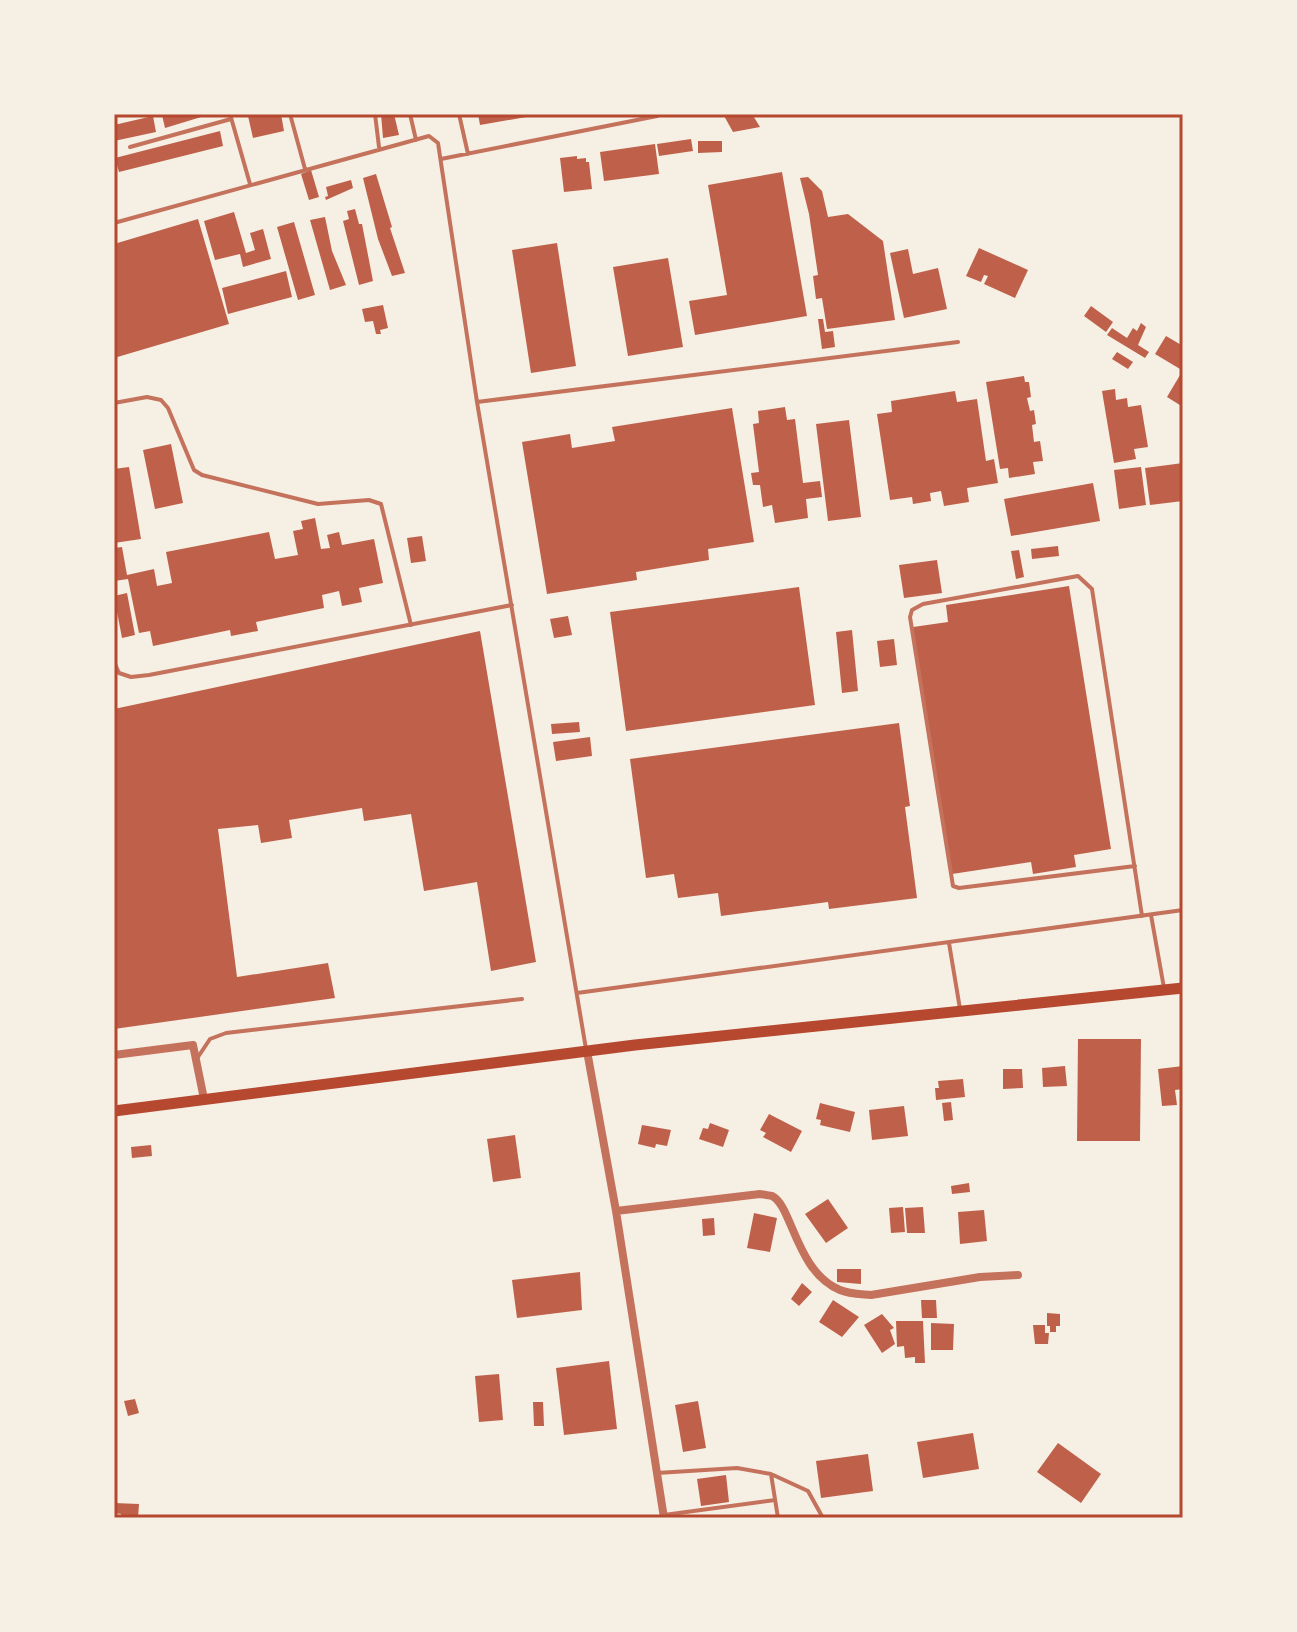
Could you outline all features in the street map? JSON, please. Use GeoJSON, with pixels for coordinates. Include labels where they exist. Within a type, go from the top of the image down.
{"type":"FeatureCollection","features":[{"type":"Feature","properties":{"kind":"main road"},"geometry":{"type":"LineString","coordinates":[[114,1111],[587,1051],[1183,988]]}},
{"type":"Feature","properties":{"kind":"street"},"geometry":{"type":"LineString","coordinates":[[114,1055],[193,1045],[204,1099]]}},
{"type":"Feature","properties":{"kind":"street"},"geometry":{"type":"LineString","coordinates":[[587,1051],[616,1211],[664,1516]]}},
{"type":"Feature","properties":{"kind":"street"},"geometry":{"type":"LineString","coordinates":[[616,1211],[760,1194],[772,1196],[780,1203],[809,1265],[840,1290],[854,1293],[871,1295],[980,1277],[1018,1275]]}},
{"type":"Feature","properties":{"kind":"lane"},"geometry":{"type":"LineString","coordinates":[[290,114],[305,169]]}},
{"type":"Feature","properties":{"kind":"lane"},"geometry":{"type":"LineString","coordinates":[[375,114],[379,148]]}},
{"type":"Feature","properties":{"kind":"lane"},"geometry":{"type":"LineString","coordinates":[[410,114],[416,140]]}},
{"type":"Feature","properties":{"kind":"lane"},"geometry":{"type":"LineString","coordinates":[[459,114],[468,154]]}},
{"type":"Feature","properties":{"kind":"lane"},"geometry":{"type":"LineString","coordinates":[[130,147],[231,116],[250,184]]}},
{"type":"Feature","properties":{"kind":"lane"},"geometry":{"type":"LineString","coordinates":[[441,159],[657,116]]}},
{"type":"Feature","properties":{"kind":"lane"},"geometry":{"type":"LineString","coordinates":[[114,223],[379,148],[429,136],[438,143],[477,402],[587,1051]]}},
{"type":"Feature","properties":{"kind":"lane"},"geometry":{"type":"LineString","coordinates":[[477,402],[958,342]]}},
{"type":"Feature","properties":{"kind":"lane"},"geometry":{"type":"LineString","coordinates":[[114,403],[147,397],[161,400],[168,408],[194,470],[202,475],[318,504],[369,500],[381,504],[411,625]]}},
{"type":"Feature","properties":{"kind":"lane"},"geometry":{"type":"LineString","coordinates":[[1135,866],[959,888],[953,886],[910,617],[912,610],[923,604],[1078,576],[1086,581],[1092,589],[1135,866],[1142,916]]}},
{"type":"Feature","properties":{"kind":"lane"},"geometry":{"type":"LineString","coordinates":[[114,662],[119,673],[131,677],[149,675],[512,605]]}},
{"type":"Feature","properties":{"kind":"lane"},"geometry":{"type":"LineString","coordinates":[[577,993],[1183,910]]}},
{"type":"Feature","properties":{"kind":"lane"},"geometry":{"type":"LineString","coordinates":[[1151,915],[1164,990]]}},
{"type":"Feature","properties":{"kind":"lane"},"geometry":{"type":"LineString","coordinates":[[949,943],[960,1011]]}},
{"type":"Feature","properties":{"kind":"lane"},"geometry":{"type":"LineString","coordinates":[[197,1063],[200,1051],[210,1039],[226,1033],[522,999]]}},
{"type":"Feature","properties":{"kind":"lane"},"geometry":{"type":"LineString","coordinates":[[657,1473],[737,1468],[771,1474],[808,1491],[823,1518]]}},
{"type":"Feature","properties":{"kind":"lane"},"geometry":{"type":"LineString","coordinates":[[771,1474],[778,1518]]}},
{"type":"Feature","properties":{"kind":"lane"},"geometry":{"type":"LineString","coordinates":[[664,1516],[775,1500]]}},
{"type":"Feature","properties":{"kind":"building"},"geometry":{"type":"Polygon","coordinates":[[[164,114],[211,114],[165,128],[162,115],[164,114]]]}},
{"type":"Feature","properties":{"kind":"building"},"geometry":{"type":"Polygon","coordinates":[[[281,114],[284,131],[253,138],[248,116],[281,114]]]}},
{"type":"Feature","properties":{"kind":"building"},"geometry":{"type":"Polygon","coordinates":[[[381,114],[394,114],[399,135],[383,138],[381,114]]]}},
{"type":"Feature","properties":{"kind":"building"},"geometry":{"type":"Polygon","coordinates":[[[478,114],[531,114],[532,116],[480,125],[478,114]]]}},
{"type":"Feature","properties":{"kind":"building"},"geometry":{"type":"Polygon","coordinates":[[[723,114],[752,114],[760,127],[733,132],[723,114]]]}},
{"type":"Feature","properties":{"kind":"building"},"geometry":{"type":"Polygon","coordinates":[[[153,116],[156,132],[114,141],[114,125],[153,116]]]}},
{"type":"Feature","properties":{"kind":"building"},"geometry":{"type":"Polygon","coordinates":[[[220,131],[223,146],[119,172],[115,158],[220,131]]]}},
{"type":"Feature","properties":{"kind":"building"},"geometry":{"type":"Polygon","coordinates":[[[691,139],[693,151],[659,156],[657,144],[691,139]]]}},
{"type":"Feature","properties":{"kind":"building"},"geometry":{"type":"Polygon","coordinates":[[[698,141],[722,141],[722,152],[698,153],[698,141]]]}},
{"type":"Feature","properties":{"kind":"building"},"geometry":{"type":"Polygon","coordinates":[[[655,144],[659,174],[604,181],[600,152],[655,144]]]}},
{"type":"Feature","properties":{"kind":"building"},"geometry":{"type":"Polygon","coordinates":[[[577,156],[577,159],[586,158],[589,162],[592,189],[564,192],[560,158],[577,156]]]}},
{"type":"Feature","properties":{"kind":"building"},"geometry":{"type":"Polygon","coordinates":[[[311,170],[319,197],[309,200],[301,174],[311,170]]]}},
{"type":"Feature","properties":{"kind":"building"},"geometry":{"type":"Polygon","coordinates":[[[782,172],[807,316],[695,335],[689,301],[727,295],[708,185],[782,172]]]}},
{"type":"Feature","properties":{"kind":"building"},"geometry":{"type":"Polygon","coordinates":[[[376,174],[405,273],[392,276],[378,239],[363,178],[376,174]]]}},
{"type":"Feature","properties":{"kind":"building"},"geometry":{"type":"Polygon","coordinates":[[[808,177],[822,191],[828,217],[848,214],[883,241],[895,320],[827,329],[822,298],[816,299],[813,276],[818,275],[800,178],[808,177]]]}},
{"type":"Feature","properties":{"kind":"building"},"geometry":{"type":"Polygon","coordinates":[[[351,180],[353,188],[326,200],[326,187],[351,180]]]}},
{"type":"Feature","properties":{"kind":"building"},"geometry":{"type":"Polygon","coordinates":[[[355,209],[359,224],[362,224],[373,281],[359,285],[343,221],[349,219],[347,211],[355,209]]]}},
{"type":"Feature","properties":{"kind":"building"},"geometry":{"type":"Polygon","coordinates":[[[234,212],[246,253],[255,250],[250,233],[263,229],[271,259],[243,267],[240,254],[215,260],[204,221],[234,212]]]}},
{"type":"Feature","properties":{"kind":"building"},"geometry":{"type":"Polygon","coordinates":[[[325,217],[332,251],[346,285],[330,290],[310,220],[325,217]]]}},
{"type":"Feature","properties":{"kind":"building"},"geometry":{"type":"Polygon","coordinates":[[[198,219],[229,324],[114,358],[114,244],[198,219]]]}},
{"type":"Feature","properties":{"kind":"building"},"geometry":{"type":"Polygon","coordinates":[[[294,222],[315,295],[298,300],[277,227],[294,222]]]}},
{"type":"Feature","properties":{"kind":"building"},"geometry":{"type":"Polygon","coordinates":[[[557,243],[576,366],[531,373],[512,250],[557,243]]]}},
{"type":"Feature","properties":{"kind":"building"},"geometry":{"type":"Polygon","coordinates":[[[979,248],[1028,270],[1015,298],[984,284],[988,276],[984,275],[981,282],[966,276],[979,248]]]}},
{"type":"Feature","properties":{"kind":"building"},"geometry":{"type":"Polygon","coordinates":[[[908,249],[913,274],[938,268],[947,309],[904,318],[890,253],[908,249]]]}},
{"type":"Feature","properties":{"kind":"building"},"geometry":{"type":"Polygon","coordinates":[[[668,258],[683,347],[628,356],[613,267],[668,258]]]}},
{"type":"Feature","properties":{"kind":"building"},"geometry":{"type":"Polygon","coordinates":[[[286,271],[292,297],[228,314],[222,288],[286,271]]]}},
{"type":"Feature","properties":{"kind":"building"},"geometry":{"type":"Polygon","coordinates":[[[383,305],[388,328],[376,334],[373,321],[365,322],[362,309],[383,305]]]}},
{"type":"Feature","properties":{"kind":"building"},"geometry":{"type":"Polygon","coordinates":[[[1091,306],[1113,322],[1106,332],[1084,316],[1091,306]]]}},
{"type":"Feature","properties":{"kind":"building"},"geometry":{"type":"Polygon","coordinates":[[[818,319],[823,319],[825,332],[833,331],[835,347],[822,349],[818,319]]]}},
{"type":"Feature","properties":{"kind":"building"},"geometry":{"type":"Polygon","coordinates":[[[1141,323],[1146,327],[1138,345],[1149,352],[1145,358],[1107,335],[1112,328],[1127,338],[1133,328],[1137,331],[1141,323]]]}},
{"type":"Feature","properties":{"kind":"building"},"geometry":{"type":"Polygon","coordinates":[[[1166,336],[1183,346],[1183,365],[1180,369],[1155,354],[1166,336]]]}},
{"type":"Feature","properties":{"kind":"building"},"geometry":{"type":"Polygon","coordinates":[[[1117,352],[1133,362],[1128,369],[1112,359],[1117,352]]]}},
{"type":"Feature","properties":{"kind":"building"},"geometry":{"type":"Polygon","coordinates":[[[1183,370],[1183,407],[1167,397],[1183,370]]]}},
{"type":"Feature","properties":{"kind":"building"},"geometry":{"type":"Polygon","coordinates":[[[1024,376],[1025,382],[1029,382],[1031,397],[1027,398],[1030,411],[1034,410],[1034,442],[1040,441],[1043,461],[1033,462],[1035,474],[1009,478],[1008,468],[1000,469],[986,382],[1024,376]]]}},
{"type":"Feature","properties":{"kind":"building"},"geometry":{"type":"Polygon","coordinates":[[[1115,389],[1116,400],[1127,398],[1128,407],[1141,405],[1148,447],[1134,449],[1136,459],[1114,463],[1102,391],[1115,389]]]}},
{"type":"Feature","properties":{"kind":"building"},"geometry":{"type":"Polygon","coordinates":[[[955,391],[957,402],[977,399],[986,461],[994,459],[998,483],[967,488],[969,502],[944,506],[941,491],[930,493],[931,501],[913,504],[912,497],[890,500],[877,414],[892,412],[891,401],[955,391]]]}},
{"type":"Feature","properties":{"kind":"building"},"geometry":{"type":"Polygon","coordinates":[[[785,407],[787,420],[795,419],[803,483],[820,481],[822,497],[806,499],[808,518],[775,523],[772,505],[763,507],[760,485],[753,485],[751,473],[759,472],[753,424],[759,423],[758,411],[785,407]]]}},
{"type":"Feature","properties":{"kind":"building"},"geometry":{"type":"Polygon","coordinates":[[[732,408],[754,542],[708,549],[709,560],[636,572],[637,580],[547,594],[522,442],[570,434],[572,448],[615,441],[612,427],[732,408]]]}},
{"type":"Feature","properties":{"kind":"building"},"geometry":{"type":"Polygon","coordinates":[[[849,420],[861,517],[828,521],[816,424],[849,420]]]}},
{"type":"Feature","properties":{"kind":"building"},"geometry":{"type":"Polygon","coordinates":[[[171,444],[183,503],[155,509],[143,450],[171,444]]]}},
{"type":"Feature","properties":{"kind":"building"},"geometry":{"type":"Polygon","coordinates":[[[1183,463],[1183,501],[1150,505],[1145,468],[1183,463]]]}},
{"type":"Feature","properties":{"kind":"building"},"geometry":{"type":"Polygon","coordinates":[[[129,467],[141,539],[114,543],[114,469],[129,467]]]}},
{"type":"Feature","properties":{"kind":"building"},"geometry":{"type":"Polygon","coordinates":[[[1141,467],[1146,505],[1119,509],[1114,470],[1141,467]]]}},
{"type":"Feature","properties":{"kind":"building"},"geometry":{"type":"Polygon","coordinates":[[[1093,483],[1100,521],[1011,536],[1004,499],[1093,483]]]}},
{"type":"Feature","properties":{"kind":"building"},"geometry":{"type":"Polygon","coordinates":[[[315,518],[321,549],[330,548],[327,535],[339,532],[342,545],[374,539],[383,583],[359,588],[362,602],[342,606],[339,591],[322,595],[324,608],[256,622],[258,631],[231,636],[230,630],[153,646],[150,631],[139,633],[128,579],[114,581],[114,548],[122,547],[127,575],[154,569],[157,586],[172,583],[166,552],[269,532],[275,559],[298,555],[293,531],[303,529],[301,521],[315,518]]]}},
{"type":"Feature","properties":{"kind":"building"},"geometry":{"type":"Polygon","coordinates":[[[422,536],[426,561],[411,563],[407,538],[422,536]]]}},
{"type":"Feature","properties":{"kind":"building"},"geometry":{"type":"Polygon","coordinates":[[[1058,546],[1059,556],[1032,559],[1031,549],[1058,546]]]}},
{"type":"Feature","properties":{"kind":"building"},"geometry":{"type":"Polygon","coordinates":[[[1019,550],[1024,577],[1016,579],[1011,551],[1019,550]]]}},
{"type":"Feature","properties":{"kind":"building"},"geometry":{"type":"Polygon","coordinates":[[[937,560],[942,593],[904,598],[899,565],[937,560]]]}},
{"type":"Feature","properties":{"kind":"building"},"geometry":{"type":"Polygon","coordinates":[[[1069,586],[1111,849],[1074,855],[1076,867],[1033,874],[1031,862],[952,874],[913,627],[948,622],[946,605],[1069,586]]]}},
{"type":"Feature","properties":{"kind":"building"},"geometry":{"type":"Polygon","coordinates":[[[799,587],[815,705],[626,731],[610,612],[799,587]]]}},
{"type":"Feature","properties":{"kind":"building"},"geometry":{"type":"Polygon","coordinates":[[[127,593],[135,635],[122,638],[114,596],[127,593]]]}},
{"type":"Feature","properties":{"kind":"building"},"geometry":{"type":"Polygon","coordinates":[[[568,616],[572,635],[554,638],[550,619],[568,616]]]}},
{"type":"Feature","properties":{"kind":"building"},"geometry":{"type":"Polygon","coordinates":[[[852,630],[858,691],[842,693],[836,632],[852,630]]]}},
{"type":"Feature","properties":{"kind":"building"},"geometry":{"type":"Polygon","coordinates":[[[480,631],[536,962],[491,971],[477,882],[424,891],[411,814],[364,821],[362,808],[289,820],[292,838],[261,843],[258,825],[218,829],[237,977],[328,963],[335,998],[114,1029],[114,709],[480,631]]]}},
{"type":"Feature","properties":{"kind":"building"},"geometry":{"type":"Polygon","coordinates":[[[894,639],[897,665],[880,667],[877,641],[894,639]]]}},
{"type":"Feature","properties":{"kind":"building"},"geometry":{"type":"Polygon","coordinates":[[[579,722],[580,732],[552,734],[551,724],[579,722]]]}},
{"type":"Feature","properties":{"kind":"building"},"geometry":{"type":"Polygon","coordinates":[[[899,723],[910,806],[905,807],[917,898],[829,909],[828,902],[721,916],[718,893],[678,898],[674,874],[646,878],[630,759],[899,723]]]}},
{"type":"Feature","properties":{"kind":"building"},"geometry":{"type":"Polygon","coordinates":[[[590,737],[592,756],[556,761],[553,742],[590,737]]]}},
{"type":"Feature","properties":{"kind":"building"},"geometry":{"type":"Polygon","coordinates":[[[1078,1039],[1141,1039],[1140,1141],[1077,1141],[1078,1039]]]}},
{"type":"Feature","properties":{"kind":"building"},"geometry":{"type":"Polygon","coordinates":[[[1065,1066],[1067,1086],[1043,1087],[1042,1068],[1065,1066]]]}},
{"type":"Feature","properties":{"kind":"building"},"geometry":{"type":"Polygon","coordinates":[[[1183,1066],[1183,1089],[1175,1090],[1177,1105],[1162,1106],[1158,1069],[1183,1066]]]}},
{"type":"Feature","properties":{"kind":"building"},"geometry":{"type":"Polygon","coordinates":[[[1003,1069],[1022,1069],[1023,1088],[1003,1089],[1003,1069]]]}},
{"type":"Feature","properties":{"kind":"building"},"geometry":{"type":"Polygon","coordinates":[[[963,1079],[965,1097],[936,1100],[938,1081],[963,1079]]]}},
{"type":"Feature","properties":{"kind":"building"},"geometry":{"type":"Polygon","coordinates":[[[951,1102],[953,1120],[944,1121],[942,1103],[951,1102]]]}},
{"type":"Feature","properties":{"kind":"building"},"geometry":{"type":"Polygon","coordinates":[[[820,1103],[855,1112],[850,1132],[820,1125],[821,1120],[816,1119],[820,1103]]]}},
{"type":"Feature","properties":{"kind":"building"},"geometry":{"type":"Polygon","coordinates":[[[904,1106],[908,1136],[872,1140],[869,1110],[904,1106]]]}},
{"type":"Feature","properties":{"kind":"building"},"geometry":{"type":"Polygon","coordinates":[[[769,1114],[802,1131],[791,1152],[763,1137],[766,1133],[760,1130],[769,1114]]]}},
{"type":"Feature","properties":{"kind":"building"},"geometry":{"type":"Polygon","coordinates":[[[710,1123],[729,1130],[723,1147],[699,1139],[703,1128],[708,1129],[710,1123]]]}},
{"type":"Feature","properties":{"kind":"building"},"geometry":{"type":"Polygon","coordinates":[[[642,1125],[671,1130],[667,1146],[656,1144],[655,1148],[638,1144],[642,1125]]]}},
{"type":"Feature","properties":{"kind":"building"},"geometry":{"type":"Polygon","coordinates":[[[515,1135],[521,1178],[493,1182],[487,1139],[515,1135]]]}},
{"type":"Feature","properties":{"kind":"building"},"geometry":{"type":"Polygon","coordinates":[[[151,1145],[152,1156],[132,1158],[131,1147],[151,1145]]]}},
{"type":"Feature","properties":{"kind":"building"},"geometry":{"type":"Polygon","coordinates":[[[969,1183],[970,1192],[952,1194],[951,1186],[969,1183]]]}},
{"type":"Feature","properties":{"kind":"building"},"geometry":{"type":"Polygon","coordinates":[[[828,1199],[848,1228],[826,1243],[805,1214],[828,1199]]]}},
{"type":"Feature","properties":{"kind":"building"},"geometry":{"type":"Polygon","coordinates":[[[903,1207],[905,1232],[891,1233],[889,1208],[903,1207]]]}},
{"type":"Feature","properties":{"kind":"building"},"geometry":{"type":"Polygon","coordinates":[[[923,1207],[925,1233],[907,1233],[905,1208],[923,1207]]]}},
{"type":"Feature","properties":{"kind":"building"},"geometry":{"type":"Polygon","coordinates":[[[984,1210],[987,1241],[960,1244],[958,1212],[984,1210]]]}},
{"type":"Feature","properties":{"kind":"building"},"geometry":{"type":"Polygon","coordinates":[[[754,1213],[777,1218],[770,1252],[747,1248],[754,1213]]]}},
{"type":"Feature","properties":{"kind":"building"},"geometry":{"type":"Polygon","coordinates":[[[714,1218],[715,1235],[703,1236],[702,1219],[714,1218]]]}},
{"type":"Feature","properties":{"kind":"building"},"geometry":{"type":"Polygon","coordinates":[[[837,1269],[861,1269],[861,1284],[837,1282],[837,1269]]]}},
{"type":"Feature","properties":{"kind":"building"},"geometry":{"type":"Polygon","coordinates":[[[580,1272],[582,1310],[517,1318],[512,1280],[580,1272]]]}},
{"type":"Feature","properties":{"kind":"building"},"geometry":{"type":"Polygon","coordinates":[[[802,1283],[812,1292],[799,1306],[791,1299],[802,1283]]]}},
{"type":"Feature","properties":{"kind":"building"},"geometry":{"type":"Polygon","coordinates":[[[833,1300],[859,1317],[842,1337],[819,1322],[833,1300]]]}},
{"type":"Feature","properties":{"kind":"building"},"geometry":{"type":"Polygon","coordinates":[[[921,1300],[936,1300],[937,1318],[922,1318],[921,1300]]]}},
{"type":"Feature","properties":{"kind":"building"},"geometry":{"type":"Polygon","coordinates":[[[1047,1313],[1060,1314],[1060,1326],[1056,1326],[1056,1332],[1050,1332],[1050,1326],[1047,1326],[1047,1313]]]}},
{"type":"Feature","properties":{"kind":"building"},"geometry":{"type":"Polygon","coordinates":[[[882,1314],[894,1328],[890,1330],[895,1344],[882,1353],[864,1325],[882,1314]]]}},
{"type":"Feature","properties":{"kind":"building"},"geometry":{"type":"Polygon","coordinates":[[[896,1321],[923,1321],[925,1363],[915,1363],[915,1357],[905,1358],[904,1346],[897,1347],[896,1321]]]}},
{"type":"Feature","properties":{"kind":"building"},"geometry":{"type":"Polygon","coordinates":[[[931,1323],[954,1324],[953,1350],[931,1350],[931,1323]]]}},
{"type":"Feature","properties":{"kind":"building"},"geometry":{"type":"Polygon","coordinates":[[[1033,1325],[1045,1325],[1045,1333],[1049,1333],[1048,1344],[1035,1344],[1033,1325]]]}},
{"type":"Feature","properties":{"kind":"building"},"geometry":{"type":"Polygon","coordinates":[[[609,1361],[617,1429],[564,1435],[556,1368],[609,1361]]]}},
{"type":"Feature","properties":{"kind":"building"},"geometry":{"type":"Polygon","coordinates":[[[499,1374],[503,1420],[479,1422],[475,1376],[499,1374]]]}},
{"type":"Feature","properties":{"kind":"building"},"geometry":{"type":"Polygon","coordinates":[[[135,1399],[139,1413],[128,1416],[124,1401],[135,1399]]]}},
{"type":"Feature","properties":{"kind":"building"},"geometry":{"type":"Polygon","coordinates":[[[698,1401],[706,1448],[683,1452],[675,1405],[698,1401]]]}},
{"type":"Feature","properties":{"kind":"building"},"geometry":{"type":"Polygon","coordinates":[[[533,1402],[543,1402],[544,1426],[534,1426],[533,1402]]]}},
{"type":"Feature","properties":{"kind":"building"},"geometry":{"type":"Polygon","coordinates":[[[973,1433],[979,1469],[923,1478],[917,1442],[973,1433]]]}},
{"type":"Feature","properties":{"kind":"building"},"geometry":{"type":"Polygon","coordinates":[[[1058,1443],[1101,1474],[1081,1503],[1037,1472],[1058,1443]]]}},
{"type":"Feature","properties":{"kind":"building"},"geometry":{"type":"Polygon","coordinates":[[[868,1454],[873,1491],[821,1498],[816,1461],[868,1454]]]}},
{"type":"Feature","properties":{"kind":"building"},"geometry":{"type":"Polygon","coordinates":[[[726,1475],[729,1502],[701,1506],[697,1479],[726,1475]]]}},
{"type":"Feature","properties":{"kind":"building"},"geometry":{"type":"Polygon","coordinates":[[[114,1503],[139,1504],[138,1518],[121,1518],[121,1514],[114,1513],[114,1503]]]}}]}
